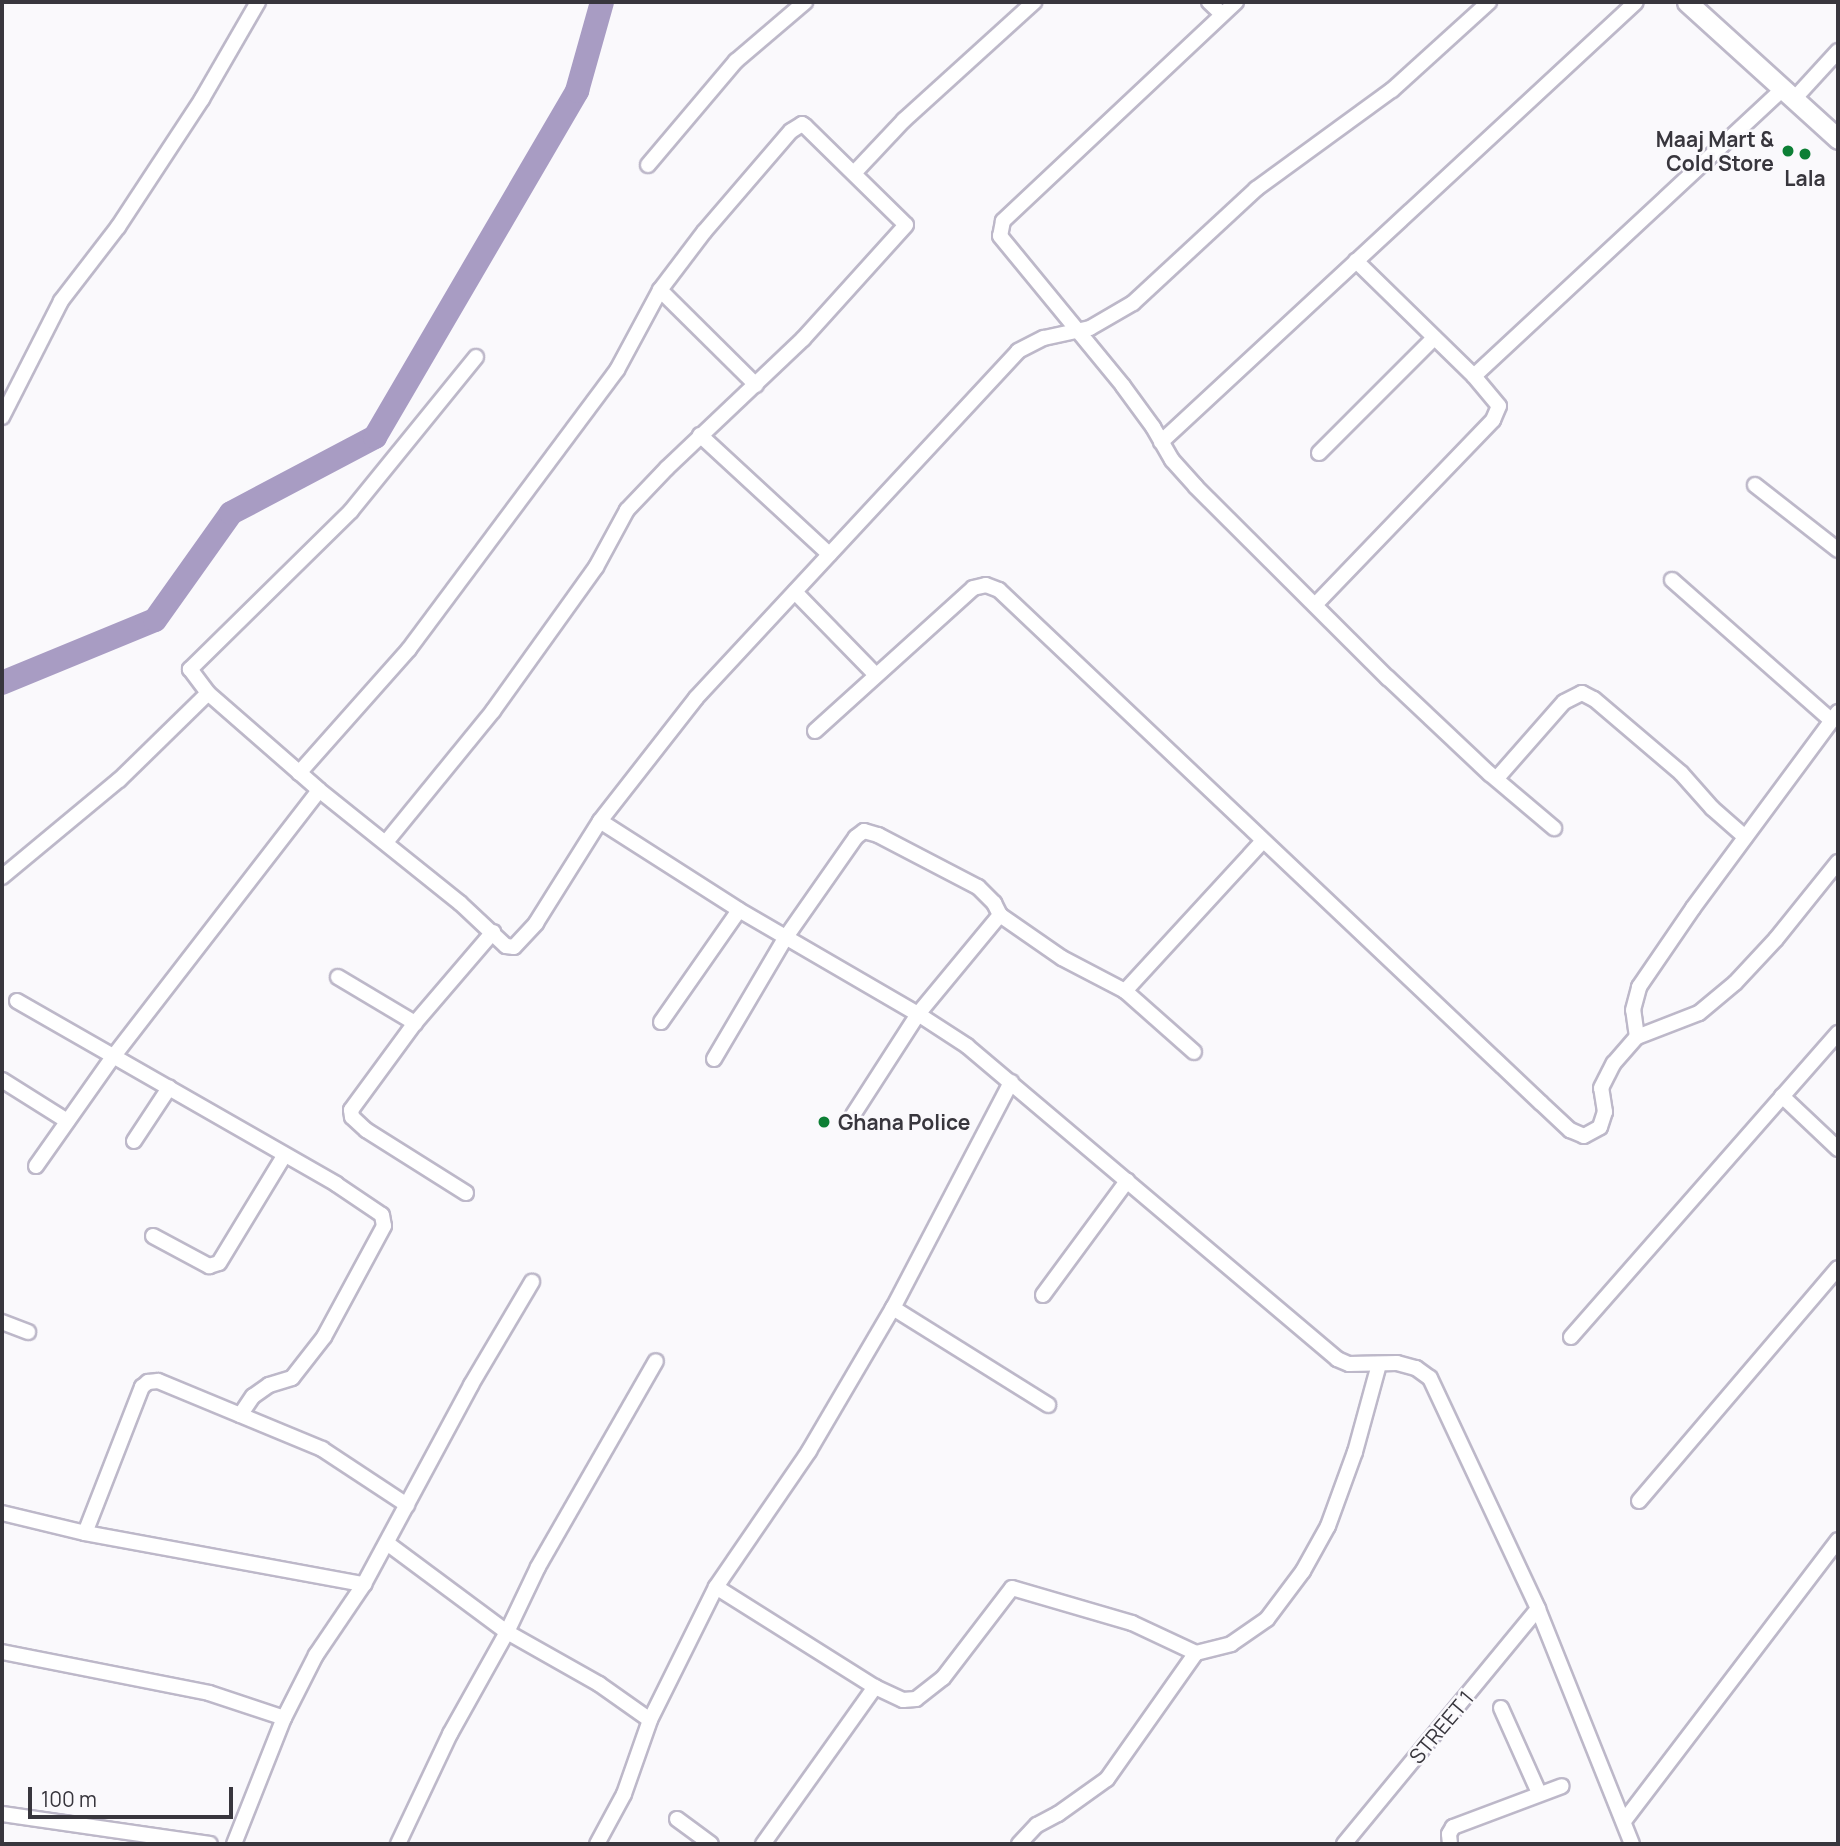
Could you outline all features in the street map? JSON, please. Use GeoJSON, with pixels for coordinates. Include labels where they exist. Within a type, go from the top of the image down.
{"type":"FeatureCollection","features":[{"type":"Feature","properties":{"kind":"main road"},"geometry":{"type":"LineString","coordinates":[[1687,2],[1838,139]]}},
{"type":"Feature","properties":{"kind":"street"},"geometry":{"type":"LineString","coordinates":[[2,417],[61,301],[118,227],[202,99],[258,2]]}},
{"type":"Feature","properties":{"kind":"street"},"geometry":{"type":"LineString","coordinates":[[648,165],[736,61],[805,2]]}},
{"type":"Feature","properties":{"kind":"street"},"geometry":{"type":"LineString","coordinates":[[855,172],[933,92],[1034,2]]}},
{"type":"Feature","properties":{"kind":"street"},"geometry":{"type":"LineString","coordinates":[[1209,2],[1222,14]]}},
{"type":"Feature","properties":{"kind":"street"},"geometry":{"type":"LineString","coordinates":[[1236,2],[1003,221],[1000,236],[1146,415],[1172,460],[1196,487],[1315,605],[1553,828]]}},
{"type":"Feature","properties":{"kind":"street"},"geometry":{"type":"LineString","coordinates":[[476,357],[351,511],[193,663],[191,673],[208,693],[318,790],[386,842],[506,946],[518,944],[536,923],[600,821],[696,698],[1018,351],[1044,338],[1080,332],[1105,321],[1133,303],[1256,189],[1376,103],[1489,2]]}},
{"type":"Feature","properties":{"kind":"street"},"geometry":{"type":"LineString","coordinates":[[1161,442],[1636,2]]}},
{"type":"Feature","properties":{"kind":"street"},"geometry":{"type":"LineString","coordinates":[[1474,376],[1838,51]]}},
{"type":"Feature","properties":{"kind":"street"},"geometry":{"type":"LineString","coordinates":[[299,773],[409,649],[617,370],[660,289],[704,232],[798,126],[806,127],[855,172],[906,225],[803,340],[700,435],[627,510],[596,567],[493,711],[386,842]]}},
{"type":"Feature","properties":{"kind":"street"},"geometry":{"type":"LineString","coordinates":[[1315,605],[1498,414],[1499,406],[1474,376],[1356,261]]}},
{"type":"Feature","properties":{"kind":"street"},"geometry":{"type":"LineString","coordinates":[[660,289],[756,384]]}},
{"type":"Feature","properties":{"kind":"street"},"geometry":{"type":"LineString","coordinates":[[1319,453],[1434,338]]}},
{"type":"Feature","properties":{"kind":"street"},"geometry":{"type":"LineString","coordinates":[[700,435],[830,554]]}},
{"type":"Feature","properties":{"kind":"street"},"geometry":{"type":"LineString","coordinates":[[1755,485],[1838,550]]}},
{"type":"Feature","properties":{"kind":"street"},"geometry":{"type":"LineString","coordinates":[[1637,1037],[1633,1010],[1639,987],[1835,716],[1672,580]]}},
{"type":"Feature","properties":{"kind":"street"},"geometry":{"type":"LineString","coordinates":[[816,732],[973,588],[986,585],[999,590],[1262,842],[1570,1129],[1584,1136],[1600,1128],[1605,1112],[1601,1088],[1614,1063],[1637,1037],[1699,1013],[1735,983],[1776,939],[1838,862]]}},
{"type":"Feature","properties":{"kind":"street"},"geometry":{"type":"LineString","coordinates":[[795,592],[876,675]]}},
{"type":"Feature","properties":{"kind":"street"},"geometry":{"type":"LineString","coordinates":[[2,877],[119,780],[208,693]]}},
{"type":"Feature","properties":{"kind":"street"},"geometry":{"type":"LineString","coordinates":[[1497,778],[1564,702],[1582,693],[1594,699],[1681,773],[1712,808],[1745,837]]}},
{"type":"Feature","properties":{"kind":"street"},"geometry":{"type":"LineString","coordinates":[[36,1166],[113,1057],[318,790]]}},
{"type":"Feature","properties":{"kind":"street"},"geometry":{"type":"LineString","coordinates":[[600,821],[739,910],[918,1014],[987,1060],[1337,1359],[1349,1364],[1397,1363],[1416,1368],[1430,1378],[1538,1609],[1632,1844]]}},
{"type":"Feature","properties":{"kind":"street"},"geometry":{"type":"LineString","coordinates":[[714,1059],[786,937],[856,837],[864,831],[956,873],[978,887],[994,903],[1000,915],[1062,958],[1125,992],[1195,1052]]}},
{"type":"Feature","properties":{"kind":"street"},"geometry":{"type":"LineString","coordinates":[[1125,992],[1262,842]]}},
{"type":"Feature","properties":{"kind":"street"},"geometry":{"type":"LineString","coordinates":[[662,1022],[739,910]]}},
{"type":"Feature","properties":{"kind":"street"},"geometry":{"type":"LineString","coordinates":[[853,1115],[918,1014],[1000,915]]}},
{"type":"Feature","properties":{"kind":"street"},"geometry":{"type":"LineString","coordinates":[[466,1193],[366,1130],[352,1117],[355,1104],[415,1023],[493,932]]}},
{"type":"Feature","properties":{"kind":"street"},"geometry":{"type":"LineString","coordinates":[[338,977],[415,1023]]}},
{"type":"Feature","properties":{"kind":"street"},"geometry":{"type":"LineString","coordinates":[[17,1001],[336,1184],[382,1215],[384,1226],[324,1337],[292,1378],[269,1385],[253,1396],[240,1415]]}},
{"type":"Feature","properties":{"kind":"street"},"geometry":{"type":"LineString","coordinates":[[1571,1337],[1838,1033]]}},
{"type":"Feature","properties":{"kind":"street"},"geometry":{"type":"LineString","coordinates":[[2,1080],[66,1121]]}},
{"type":"Feature","properties":{"kind":"street"},"geometry":{"type":"LineString","coordinates":[[597,1844],[624,1794],[650,1720],[716,1587],[809,1451],[893,1308],[1011,1082]]}},
{"type":"Feature","properties":{"kind":"street"},"geometry":{"type":"LineString","coordinates":[[134,1141],[169,1088]]}},
{"type":"Feature","properties":{"kind":"street"},"geometry":{"type":"LineString","coordinates":[[1782,1096],[1838,1149]]}},
{"type":"Feature","properties":{"kind":"street"},"geometry":{"type":"LineString","coordinates":[[153,1236],[209,1266],[219,1263],[284,1156]]}},
{"type":"Feature","properties":{"kind":"street"},"geometry":{"type":"LineString","coordinates":[[1043,1295],[1127,1181]]}},
{"type":"Feature","properties":{"kind":"street"},"geometry":{"type":"LineString","coordinates":[[1639,1501],[1838,1268]]}},
{"type":"Feature","properties":{"kind":"street"},"geometry":{"type":"LineString","coordinates":[[234,1844],[284,1718],[316,1655],[364,1584],[471,1385],[532,1282]]}},
{"type":"Feature","properties":{"kind":"street"},"geometry":{"type":"LineString","coordinates":[[893,1308],[1048,1405]]}},
{"type":"Feature","properties":{"kind":"street"},"geometry":{"type":"LineString","coordinates":[[2,1322],[28,1332]]}},
{"type":"Feature","properties":{"kind":"street"},"geometry":{"type":"LineString","coordinates":[[398,1844],[450,1734],[507,1632],[538,1567],[656,1361]]}},
{"type":"Feature","properties":{"kind":"street"},"geometry":{"type":"LineString","coordinates":[[716,1587],[875,1687],[903,1700],[916,1699],[943,1678],[1012,1588],[1132,1623],[1196,1653],[1231,1644],[1267,1619],[1303,1571],[1328,1526],[1355,1452],[1379,1364]]}},
{"type":"Feature","properties":{"kind":"street"},"geometry":{"type":"LineString","coordinates":[[85,1533],[142,1387],[148,1382],[158,1381],[323,1449],[407,1505]]}},
{"type":"Feature","properties":{"kind":"street"},"geometry":{"type":"LineString","coordinates":[[2,1513],[85,1533],[364,1584]]}},
{"type":"Feature","properties":{"kind":"street"},"geometry":{"type":"LineString","coordinates":[[1625,1821],[1838,1540]]}},
{"type":"Feature","properties":{"kind":"street"},"geometry":{"type":"LineString","coordinates":[[387,1543],[507,1632],[599,1684],[650,1720]]}},
{"type":"Feature","properties":{"kind":"street","name":"STREET 1"},"geometry":{"type":"LineString","coordinates":[[1344,1844],[1538,1609]]}},
{"type":"Feature","properties":{"kind":"street"},"geometry":{"type":"LineString","coordinates":[[2,1652],[209,1693],[284,1718]]}},
{"type":"Feature","properties":{"kind":"street"},"geometry":{"type":"LineString","coordinates":[[1019,1844],[1037,1825],[1058,1814],[1107,1779],[1196,1653]]}},
{"type":"Feature","properties":{"kind":"street"},"geometry":{"type":"LineString","coordinates":[[763,1844],[875,1687]]}},
{"type":"Feature","properties":{"kind":"street"},"geometry":{"type":"LineString","coordinates":[[1501,1708],[1539,1793]]}},
{"type":"Feature","properties":{"kind":"street"},"geometry":{"type":"LineString","coordinates":[[1450,1844],[1449,1834],[1453,1827],[1562,1786]]}},
{"type":"Feature","properties":{"kind":"street"},"geometry":{"type":"LineString","coordinates":[[2,1814],[210,1844]]}},
{"type":"Feature","properties":{"kind":"street"},"geometry":{"type":"LineString","coordinates":[[677,1819],[711,1844]]}},
{"type":"Feature","properties":{"kind":"waterway"},"geometry":{"type":"LineString","coordinates":[[2,683],[155,620],[231,513],[375,437],[577,91],[602,2]]}},
{"type":"Feature","properties":{"kind":"place","name":"Maaj Mart & Cold Store"},"geometry":{"type":"Point","coordinates":[1788,151]}},
{"type":"Feature","properties":{"kind":"place","name":"Lala"},"geometry":{"type":"Point","coordinates":[1805,154]}},
{"type":"Feature","properties":{"kind":"place","name":"Ghana Police"},"geometry":{"type":"Point","coordinates":[824,1122]}}]}
